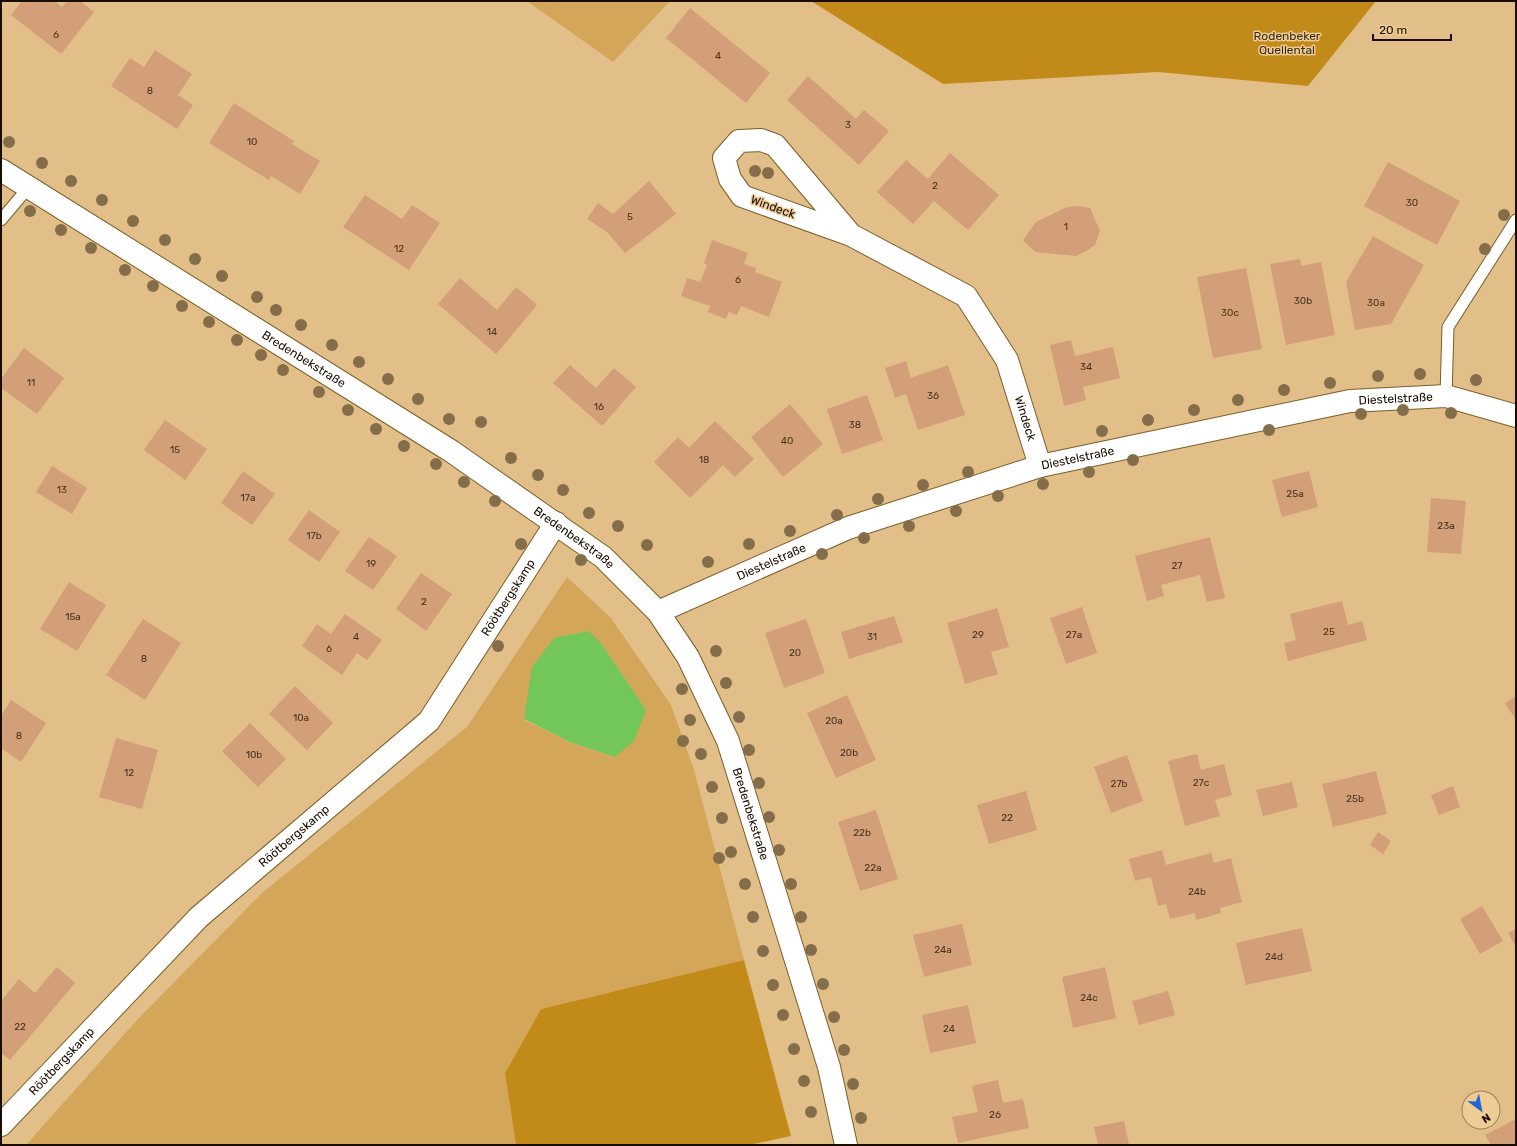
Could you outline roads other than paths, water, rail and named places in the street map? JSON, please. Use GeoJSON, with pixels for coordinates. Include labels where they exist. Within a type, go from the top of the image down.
{"type":"FeatureCollection","features":[{"type":"Feature","properties":{"kind":"street","name":"Windeck"},"geometry":{"type":"LineString","coordinates":[[851,235],[775,145],[761,140],[739,142],[724,158],[730,179],[742,196],[851,235],[966,296],[1008,360],[1040,466]]}},
{"type":"Feature","properties":{"kind":"street","name":"Bredenbekstraße"},"geometry":{"type":"LineString","coordinates":[[1,170],[451,451],[603,557],[658,612],[688,657],[728,741],[829,1066],[846,1145]]}},
{"type":"Feature","properties":{"kind":"street","name":"Diestelstraße"},"geometry":{"type":"LineString","coordinates":[[658,612],[848,528],[1040,466],[1350,401],[1446,396],[1516,416]]}},
{"type":"Feature","properties":{"kind":"street","name":"Röötbergskamp"},"geometry":{"type":"LineString","coordinates":[[1,1125],[199,916],[429,721],[556,523]]}},
{"type":"Feature","properties":{"kind":"lane"},"geometry":{"type":"LineString","coordinates":[[1,220],[28,188]]}},
{"type":"Feature","properties":{"kind":"lane"},"geometry":{"type":"LineString","coordinates":[[1446,396],[1448,326],[1516,220]]}},
{"type":"Feature","properties":{"kind":"park label","name":"Rodenbeker Quellental"},"geometry":{"type":"Point","coordinates":[1287,43]}}]}
